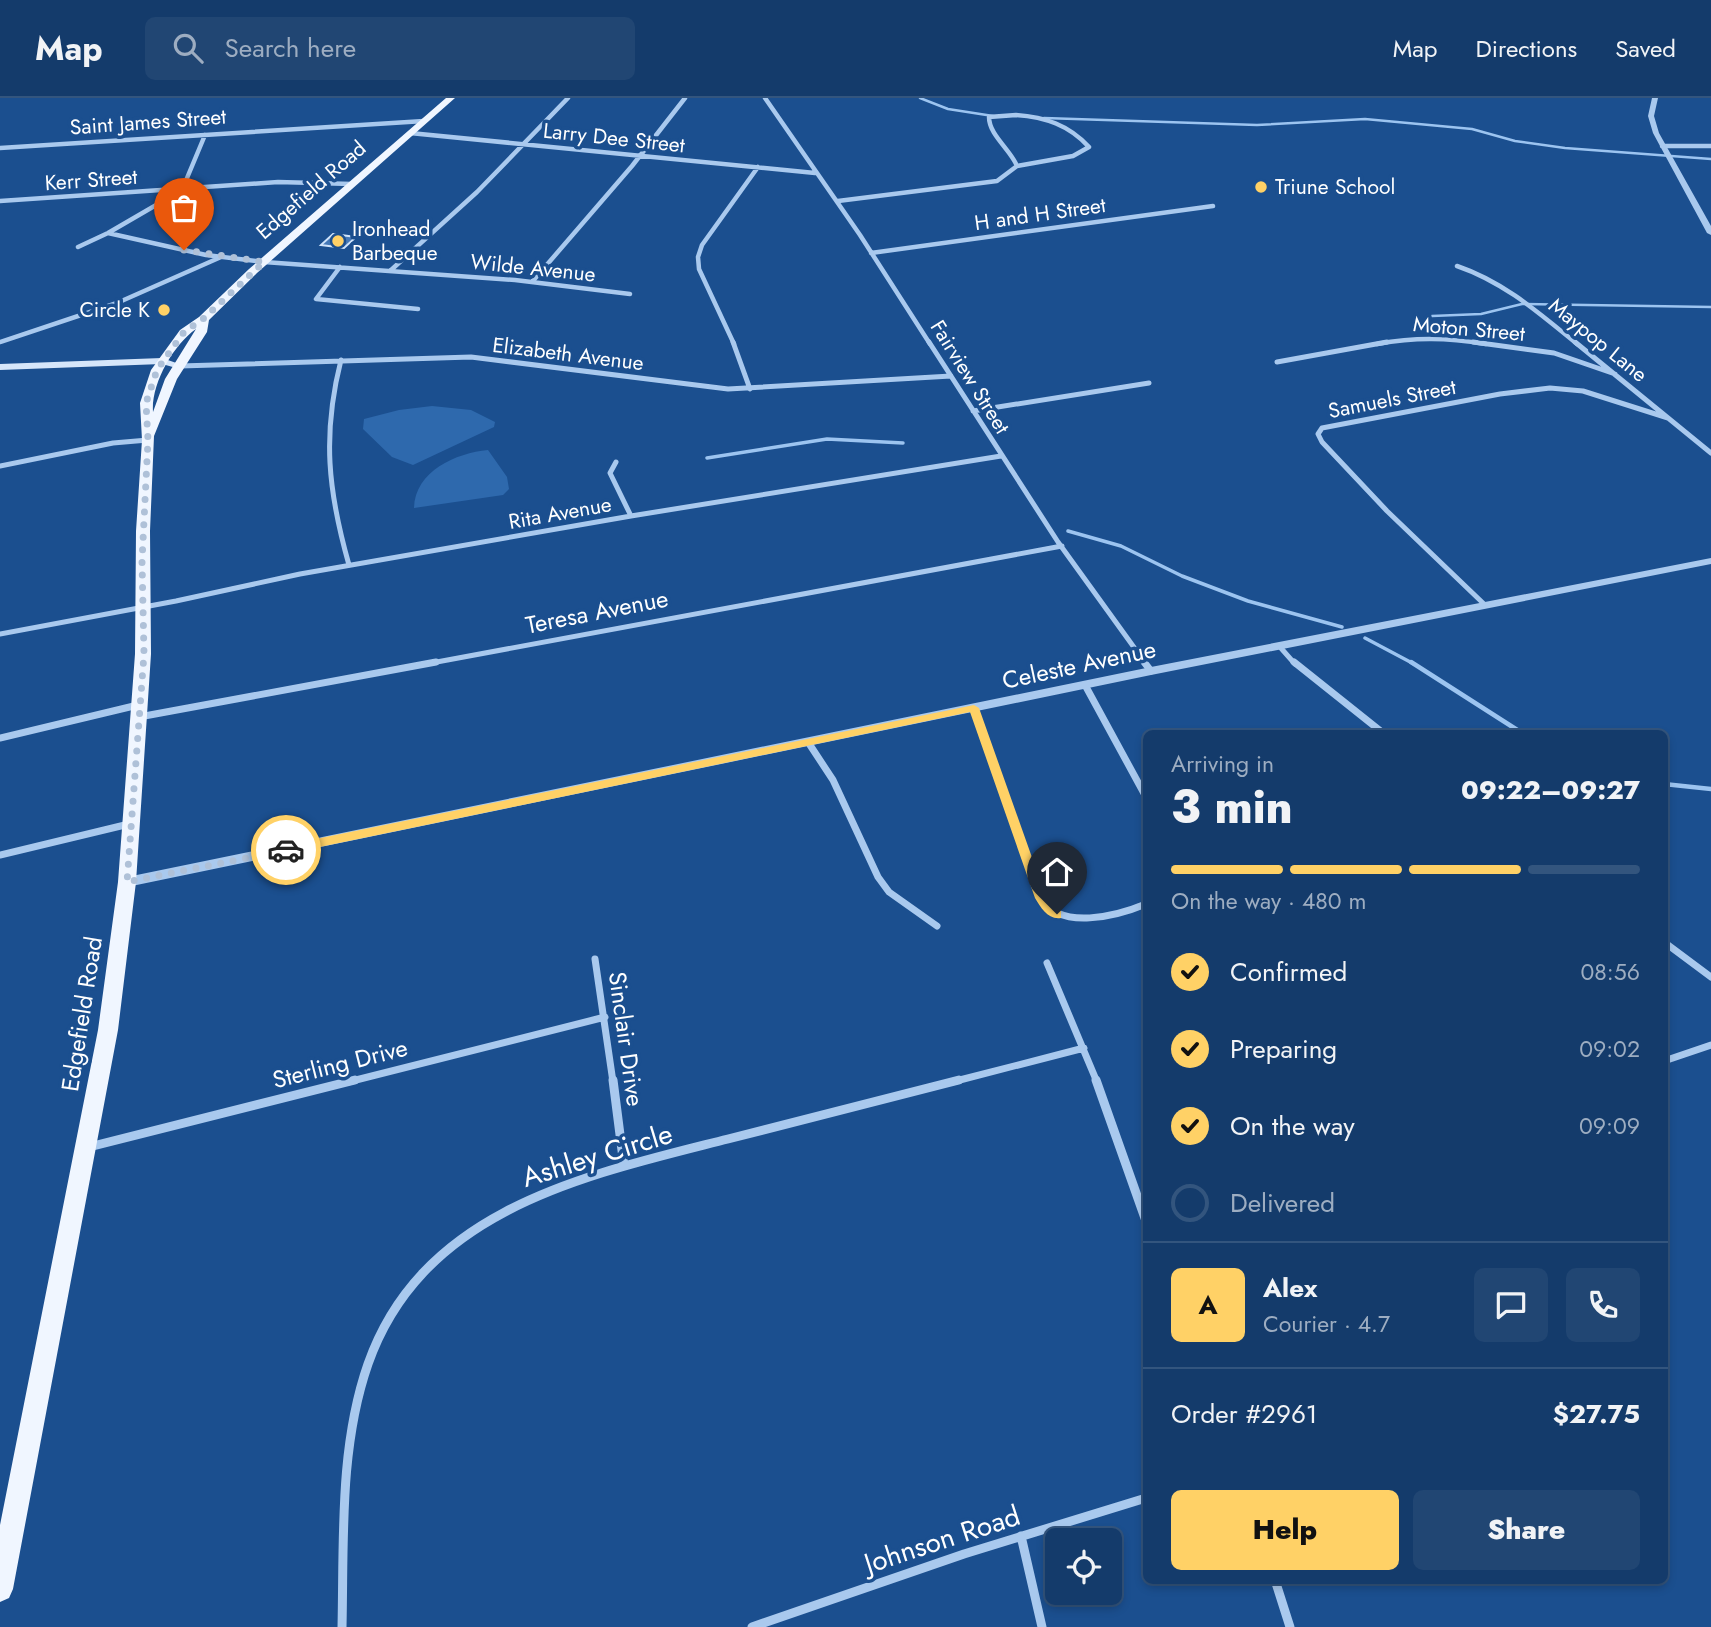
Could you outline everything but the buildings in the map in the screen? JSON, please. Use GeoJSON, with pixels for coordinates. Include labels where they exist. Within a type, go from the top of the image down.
{"type":"FeatureCollection","features":[{"type":"Feature","properties":{"kind":"main road","name":"Edgefield Road"},"geometry":{"type":"LineString","coordinates":[[0,1589],[108,1030],[127,882],[139,711],[136,608],[142,561],[148,440],[146,403],[159,366],[184,332],[203,319],[451,98]]}},
{"type":"Feature","properties":{"kind":"main road","name":"Edgefield Road"},"geometry":{"type":"LineString","coordinates":[[148,440],[171,379],[201,332],[203,319]]}},
{"type":"Feature","properties":{"kind":"main road"},"geometry":{"type":"LineString","coordinates":[[0,374],[159,366]]}},
{"type":"Feature","properties":{"kind":"main road"},"geometry":{"type":"LineString","coordinates":[[0,367],[180,366]]}},
{"type":"Feature","properties":{"kind":"street"},"geometry":{"type":"LineString","coordinates":[[390,271],[477,192],[568,98]]}},
{"type":"Feature","properties":{"kind":"street"},"geometry":{"type":"LineString","coordinates":[[532,282],[640,156],[685,98]]}},
{"type":"Feature","properties":{"kind":"street","name":"Fairview Street"},"geometry":{"type":"LineString","coordinates":[[765,98],[838,201],[1001,456],[1122,635],[1151,671]]}},
{"type":"Feature","properties":{"kind":"street"},"geometry":{"type":"LineString","coordinates":[[1655,98],[1651,110],[1652,122],[1662,146],[1711,233]]}},
{"type":"Feature","properties":{"kind":"street"},"geometry":{"type":"LineString","coordinates":[[838,201],[997,181],[1017,166],[1073,156],[1089,147],[1082,137],[1052,121],[1022,116],[989,117],[989,125],[1013,156],[1017,166]]}},
{"type":"Feature","properties":{"kind":"street","name":"Saint James Street"},"geometry":{"type":"LineString","coordinates":[[0,148],[424,121]]}},
{"type":"Feature","properties":{"kind":"street","name":"Larry Dee Street"},"geometry":{"type":"LineString","coordinates":[[410,133],[816,173]]}},
{"type":"Feature","properties":{"kind":"street"},"geometry":{"type":"LineString","coordinates":[[78,247],[108,233],[182,190],[205,135]]}},
{"type":"Feature","properties":{"kind":"street"},"geometry":{"type":"LineString","coordinates":[[1662,146],[1711,145]]}},
{"type":"Feature","properties":{"kind":"street"},"geometry":{"type":"LineString","coordinates":[[750,389],[738,353],[699,269],[698,257],[702,245],[758,167]]}},
{"type":"Feature","properties":{"kind":"street","name":"Kerr Street"},"geometry":{"type":"LineString","coordinates":[[0,201],[315,181],[352,184]]}},
{"type":"Feature","properties":{"kind":"street","name":"H and H Street"},"geometry":{"type":"LineString","coordinates":[[871,253],[1213,206]]}},
{"type":"Feature","properties":{"kind":"street","name":"Wilde Avenue"},"geometry":{"type":"LineString","coordinates":[[108,233],[264,262],[532,282],[630,294]]}},
{"type":"Feature","properties":{"kind":"street"},"geometry":{"type":"LineString","coordinates":[[0,342],[117,303],[221,256]]}},
{"type":"Feature","properties":{"kind":"street","name":"Maypop Lane"},"geometry":{"type":"LineString","coordinates":[[1457,266],[1486,276],[1512,292],[1711,453]]}},
{"type":"Feature","properties":{"kind":"street"},"geometry":{"type":"LineString","coordinates":[[340,267],[316,299],[418,309]]}},
{"type":"Feature","properties":{"kind":"street","name":"Moton Street"},"geometry":{"type":"LineString","coordinates":[[1277,362],[1423,337],[1531,349],[1615,374]]}},
{"type":"Feature","properties":{"kind":"street","name":"Elizabeth Avenue"},"geometry":{"type":"LineString","coordinates":[[180,366],[471,357],[695,387],[750,389],[951,376]]}},
{"type":"Feature","properties":{"kind":"street"},"geometry":{"type":"LineString","coordinates":[[341,360],[328,411],[327,461],[336,524],[349,565]]}},
{"type":"Feature","properties":{"kind":"street"},"geometry":{"type":"LineString","coordinates":[[972,411],[1149,383]]}},
{"type":"Feature","properties":{"kind":"street","name":"Samuels Street"},"geometry":{"type":"LineString","coordinates":[[1485,605],[1387,511],[1322,442],[1318,434],[1322,428],[1500,394],[1550,388],[1583,391],[1668,418]]}},
{"type":"Feature","properties":{"kind":"street"},"geometry":{"type":"LineString","coordinates":[[0,466],[113,443],[148,440]]}},
{"type":"Feature","properties":{"kind":"street","name":"Rita Avenue"},"geometry":{"type":"LineString","coordinates":[[0,634],[349,565],[1001,456]]}},
{"type":"Feature","properties":{"kind":"street"},"geometry":{"type":"LineString","coordinates":[[616,462],[610,473],[631,516]]}},
{"type":"Feature","properties":{"kind":"street","name":"Teresa Avenue"},"geometry":{"type":"LineString","coordinates":[[0,738],[1062,546]]}},
{"type":"Feature","properties":{"kind":"street","name":"Celeste Avenue"},"geometry":{"type":"LineString","coordinates":[[127,882],[1151,671],[1711,561]]}},
{"type":"Feature","properties":{"kind":"street"},"geometry":{"type":"LineString","coordinates":[[1280,647],[1300,669],[1379,730]]}},
{"type":"Feature","properties":{"kind":"street"},"geometry":{"type":"LineString","coordinates":[[1085,685],[1143,791]]}},
{"type":"Feature","properties":{"kind":"street"},"geometry":{"type":"LineString","coordinates":[[974,708],[1041,898],[1047,908],[1057,914],[1087,916],[1143,905]]}},
{"type":"Feature","properties":{"kind":"street"},"geometry":{"type":"LineString","coordinates":[[808,742],[832,780],[878,877],[889,892],[937,926]]}},
{"type":"Feature","properties":{"kind":"street"},"geometry":{"type":"LineString","coordinates":[[0,855],[133,823]]}},
{"type":"Feature","properties":{"kind":"street"},"geometry":{"type":"LineString","coordinates":[[1668,946],[1711,977]]}},
{"type":"Feature","properties":{"kind":"street","name":"Sinclair Drive"},"geometry":{"type":"LineString","coordinates":[[594,959],[605,1017],[624,1166]]}},
{"type":"Feature","properties":{"kind":"street"},"geometry":{"type":"LineString","coordinates":[[1047,963],[1084,1048],[1143,1213]]}},
{"type":"Feature","properties":{"kind":"street","name":"Sterling Drive"},"geometry":{"type":"LineString","coordinates":[[85,1148],[605,1017]]}},
{"type":"Feature","properties":{"kind":"street"},"geometry":{"type":"LineString","coordinates":[[1668,1060],[1711,1045]]}},
{"type":"Feature","properties":{"kind":"street","name":"Ashley Circle"},"geometry":{"type":"LineString","coordinates":[[342,1627],[346,1511],[355,1416],[364,1377],[396,1310],[431,1264],[449,1248],[492,1217],[550,1188],[624,1166],[1084,1048]]}},
{"type":"Feature","properties":{"kind":"street","name":"Johnson Road"},"geometry":{"type":"LineString","coordinates":[[752,1627],[1143,1498]]}},
{"type":"Feature","properties":{"kind":"street"},"geometry":{"type":"LineString","coordinates":[[1021,1536],[1042,1627]]}},
{"type":"Feature","properties":{"kind":"street"},"geometry":{"type":"LineString","coordinates":[[1276,1584],[1290,1627]]}},
{"type":"Feature","properties":{"kind":"shaded area"},"geometry":{"type":"Polygon","coordinates":[[[432,406],[471,410],[495,422],[494,427],[413,465],[392,457],[363,429],[364,419],[399,410],[432,406]]]}},
{"type":"Feature","properties":{"kind":"shaded area"},"geometry":{"type":"Polygon","coordinates":[[[488,450],[507,477],[509,489],[503,495],[414,508],[421,484],[439,466],[463,455],[488,450]]]}},
{"type":"Feature","properties":{"kind":"waterway"},"geometry":{"type":"LineString","coordinates":[[920,98],[948,109],[993,116]]}},
{"type":"Feature","properties":{"kind":"waterway"},"geometry":{"type":"LineString","coordinates":[[1044,118],[1257,125],[1365,119],[1472,129],[1515,141],[1565,148],[1711,159]]}},
{"type":"Feature","properties":{"kind":"waterway"},"geometry":{"type":"LineString","coordinates":[[1432,316],[1481,314],[1522,304],[1711,307]]}},
{"type":"Feature","properties":{"kind":"waterway"},"geometry":{"type":"LineString","coordinates":[[707,458],[827,439],[903,443]]}},
{"type":"Feature","properties":{"kind":"waterway"},"geometry":{"type":"LineString","coordinates":[[1068,531],[1121,546],[1182,576],[1248,601],[1342,627]]}},
{"type":"Feature","properties":{"kind":"waterway"},"geometry":{"type":"LineString","coordinates":[[1365,638],[1414,664]]}},
{"type":"Feature","properties":{"kind":"waterway"},"geometry":{"type":"LineString","coordinates":[[1411,662],[1517,730]]}},
{"type":"Feature","properties":{"kind":"waterway"},"geometry":{"type":"LineString","coordinates":[[1668,784],[1711,789]]}},
{"type":"Feature","properties":{"kind":"way so far"},"geometry":{"type":"LineString","coordinates":[[184,250],[264,262],[203,319],[184,332],[157,370],[146,403],[148,440],[142,561],[144,654],[127,882],[286,850]]}},
{"type":"Feature","properties":{"kind":"place","name":"Triune School"},"geometry":{"type":"Point","coordinates":[1261,187]}},
{"type":"Feature","properties":{"kind":"place","name":"Ironhead Barbeque"},"geometry":{"type":"Point","coordinates":[338,241]}},
{"type":"Feature","properties":{"kind":"place","name":"Circle K"},"geometry":{"type":"Point","coordinates":[164,310]}},
{"type":"Feature","properties":{"kind":"route"},"geometry":{"type":"LineString","coordinates":[[286,850],[974,708],[1041,898],[1047,908],[1057,914]]}}]}
